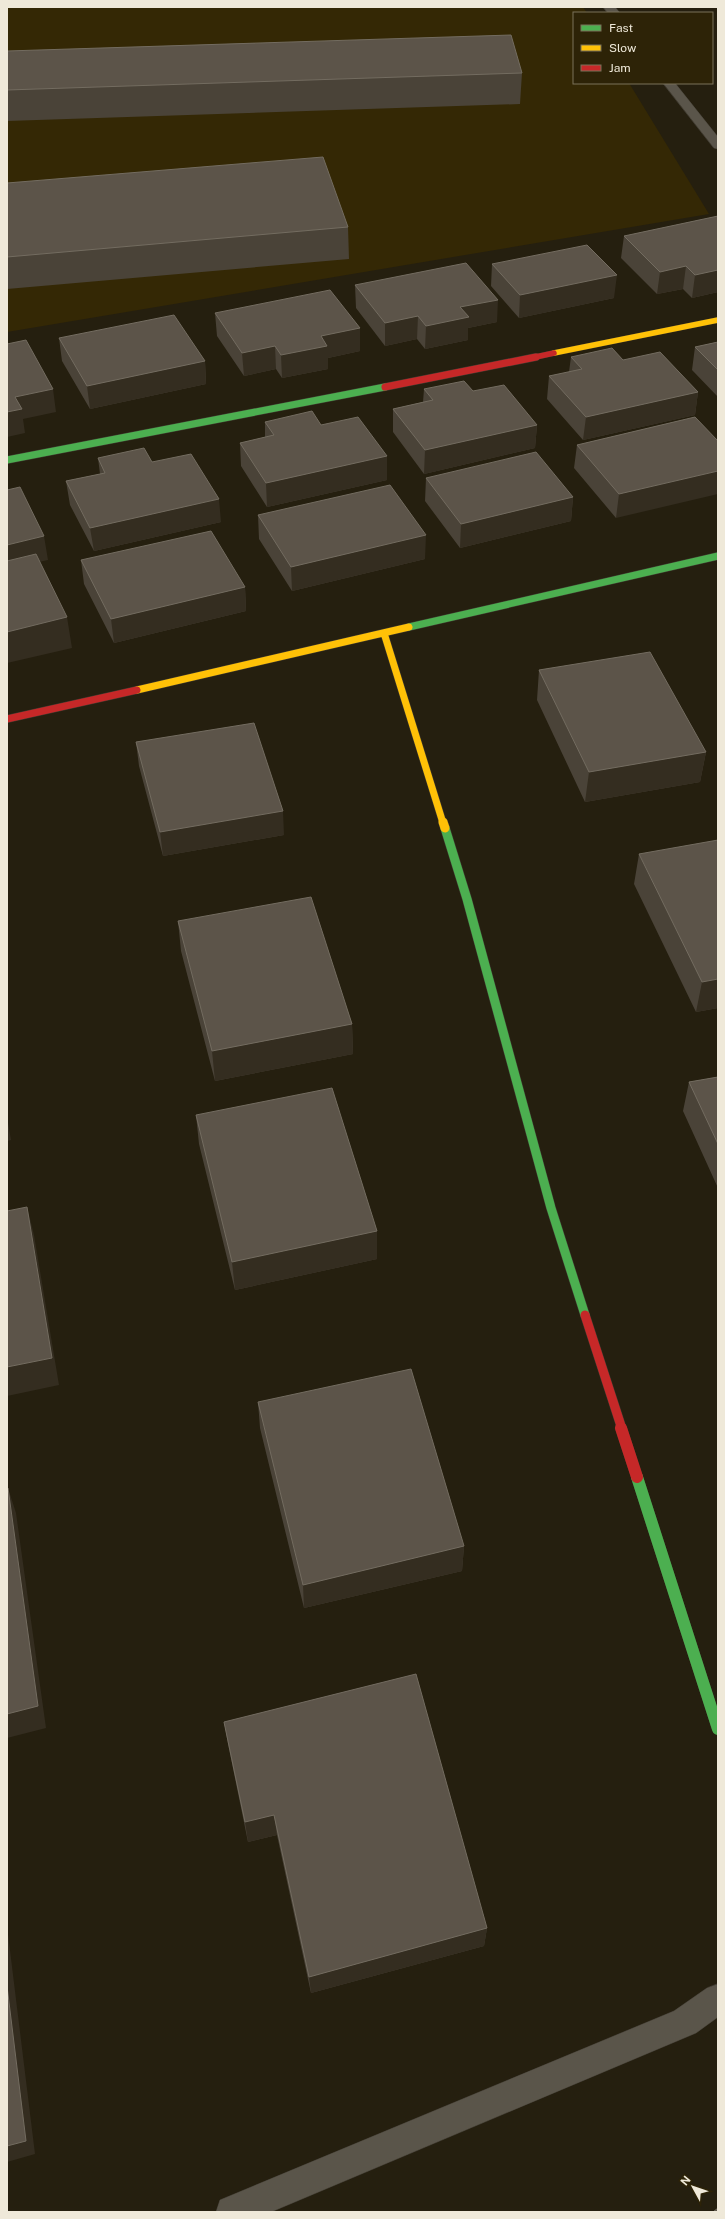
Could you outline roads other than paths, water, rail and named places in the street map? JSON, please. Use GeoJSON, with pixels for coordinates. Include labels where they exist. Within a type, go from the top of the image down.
{"type":"FeatureCollection","features":[{"type":"Feature","properties":{"kind":"street"},"geometry":{"type":"LineString","coordinates":[[670,84],[718,145]]}},
{"type":"Feature","properties":{"kind":"street"},"geometry":{"type":"LineString","coordinates":[[7,460],[143,436],[456,371],[718,320]]}},
{"type":"Feature","properties":{"kind":"street"},"geometry":{"type":"LineString","coordinates":[[7,719],[119,695],[621,577],[718,556]]}},
{"type":"Feature","properties":{"kind":"street"},"geometry":{"type":"LineString","coordinates":[[384,633],[467,899],[551,1208],[718,1729]]}},
{"type":"Feature","properties":{"kind":"street"},"geometry":{"type":"LineString","coordinates":[[232,2212],[685,2022],[718,1999]]}}]}
